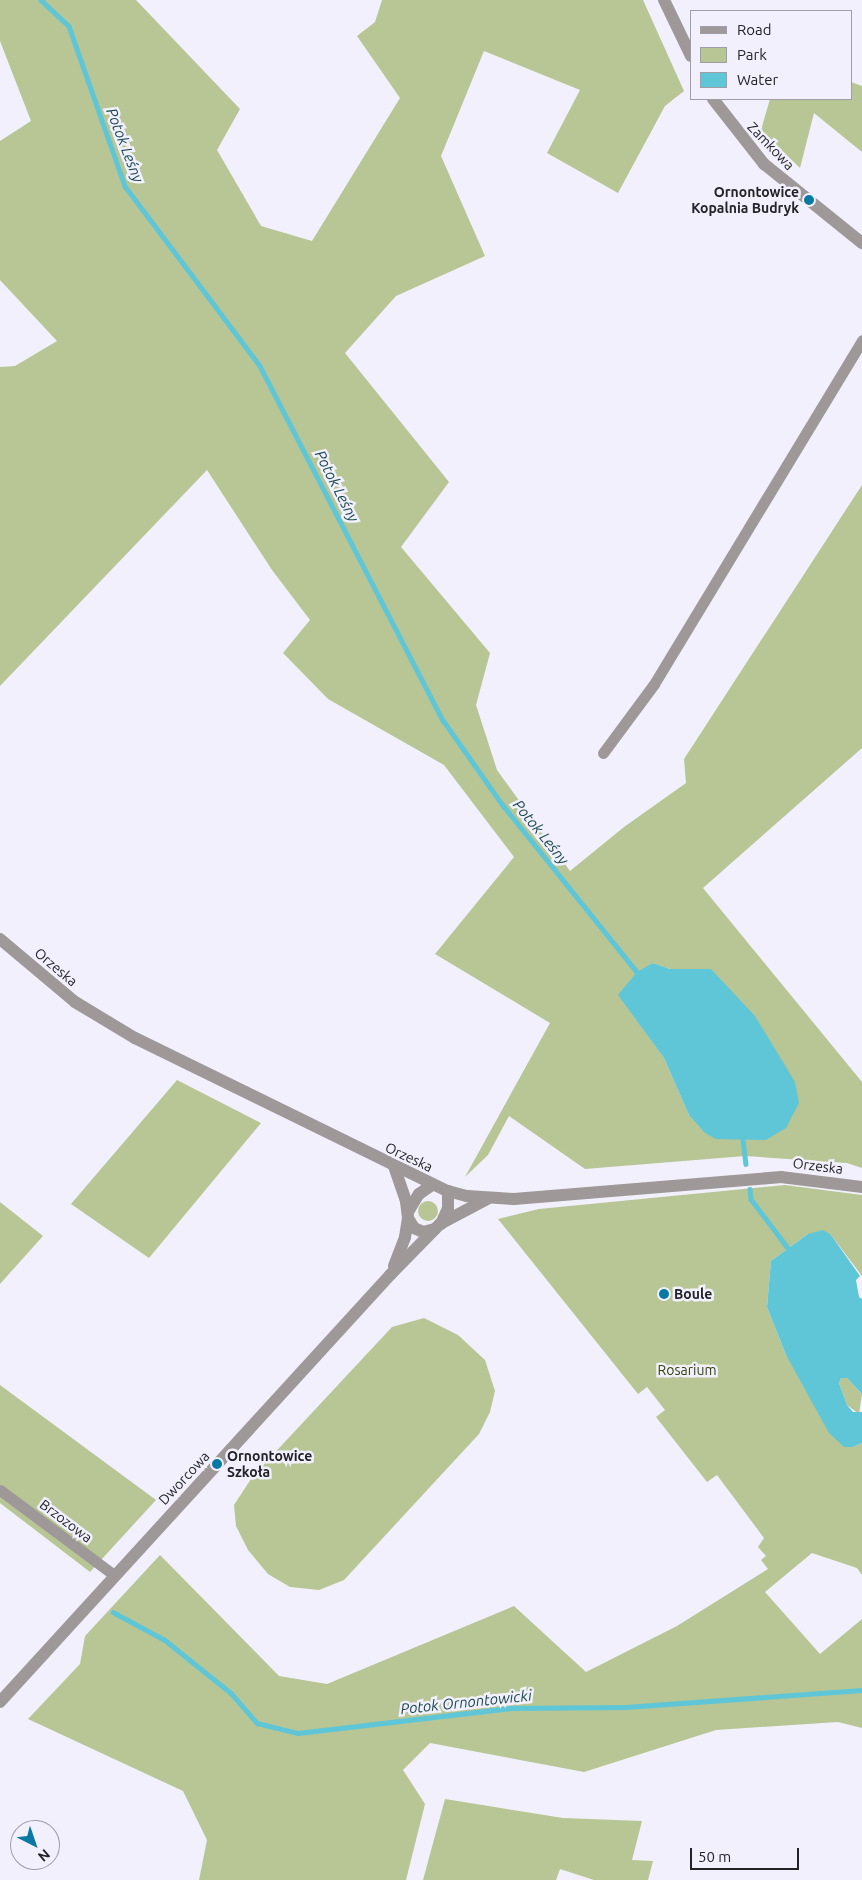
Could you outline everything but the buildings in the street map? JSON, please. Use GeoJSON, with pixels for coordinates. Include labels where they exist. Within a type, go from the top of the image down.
{"type":"FeatureCollection","features":[{"type":"Feature","properties":{"kind":"street"},"geometry":{"type":"LineString","coordinates":[[664,0],[690,54]]}},
{"type":"Feature","properties":{"kind":"street","name":"Zamkowa"},"geometry":{"type":"LineString","coordinates":[[714,100],[764,164],[862,243]]}},
{"type":"Feature","properties":{"kind":"street"},"geometry":{"type":"LineString","coordinates":[[603,753],[654,684],[862,340]]}},
{"type":"Feature","properties":{"kind":"street","name":"Orzeska"},"geometry":{"type":"LineString","coordinates":[[0,939],[75,1002],[135,1038],[394,1167],[432,1185],[448,1190],[488,1198],[781,1176],[862,1187]]}},
{"type":"Feature","properties":{"kind":"street","name":"Dworcowa"},"geometry":{"type":"LineString","coordinates":[[390,1274],[405,1237],[408,1215],[394,1167]]}},
{"type":"Feature","properties":{"kind":"street"},"geometry":{"type":"LineString","coordinates":[[432,1185],[419,1194],[408,1215],[414,1228],[423,1232],[438,1227],[448,1208],[448,1190]]}},
{"type":"Feature","properties":{"kind":"street","name":"Dworcowa"},"geometry":{"type":"LineString","coordinates":[[0,1702],[390,1274],[438,1227],[488,1198]]}},
{"type":"Feature","properties":{"kind":"street","name":"Brzozowa"},"geometry":{"type":"LineString","coordinates":[[0,1490],[114,1575]]}},
{"type":"Feature","properties":{"kind":"green space"},"geometry":{"type":"Polygon","coordinates":[[[0,0],[136,0],[240,109],[217,150],[261,226],[312,241],[400,98],[357,36],[375,22],[382,0],[643,0],[684,91],[665,106],[618,193],[547,153],[580,90],[484,51],[441,156],[485,256],[396,296],[345,353],[449,482],[401,547],[490,653],[476,705],[497,770],[570,871],[624,827],[686,783],[684,759],[862,485],[862,748],[703,888],[862,1082],[862,1168],[847,1163],[745,1156],[585,1169],[509,1116],[488,1155],[465,1177],[550,1023],[435,954],[514,857],[444,765],[328,699],[283,653],[310,620],[272,570],[207,470],[0,686],[0,367],[15,366],[57,341],[0,280],[0,141],[31,121],[0,41],[0,0]],[[653,963],[619,995],[664,1058],[689,1115],[711,969],[670,969],[653,963]]]}},
{"type":"Feature","properties":{"kind":"green space"},"geometry":{"type":"Polygon","coordinates":[[[852,82],[862,86],[862,152],[814,113],[800,168],[761,130],[770,100],[852,100],[852,82]]]}},
{"type":"Feature","properties":{"kind":"green space"},"geometry":{"type":"Polygon","coordinates":[[[177,1080],[261,1123],[149,1258],[71,1204],[177,1080]]]}},
{"type":"Feature","properties":{"kind":"green space","name":"Rosarium"},"geometry":{"type":"Polygon","coordinates":[[[785,1185],[862,1195],[862,1276],[831,1235],[808,1234],[771,1261],[767,1307],[786,1355],[806,1387],[853,1447],[862,1443],[862,1575],[857,1568],[812,1553],[765,1592],[820,1654],[862,1619],[862,1728],[838,1722],[716,1730],[584,1772],[430,1743],[403,1770],[425,1804],[406,1880],[199,1880],[207,1840],[183,1791],[28,1719],[80,1664],[85,1636],[160,1555],[279,1676],[327,1684],[514,1606],[586,1672],[677,1626],[768,1569],[761,1560],[766,1556],[758,1547],[764,1538],[717,1475],[707,1482],[656,1417],[665,1410],[647,1387],[638,1394],[498,1219],[539,1209],[785,1185]]]}},
{"type":"Feature","properties":{"kind":"green space"},"geometry":{"type":"Polygon","coordinates":[[[428,1201],[435,1204],[438,1211],[435,1218],[428,1221],[421,1218],[418,1211],[421,1204],[428,1201]]]}},
{"type":"Feature","properties":{"kind":"green space"},"geometry":{"type":"Polygon","coordinates":[[[0,1202],[43,1236],[0,1284],[0,1202]]]}},
{"type":"Feature","properties":{"kind":"green space"},"geometry":{"type":"Polygon","coordinates":[[[424,1318],[458,1335],[485,1360],[495,1391],[490,1412],[479,1434],[344,1580],[319,1590],[290,1587],[268,1574],[248,1550],[236,1526],[234,1505],[253,1476],[392,1327],[424,1318]]]}},
{"type":"Feature","properties":{"kind":"green space"},"geometry":{"type":"Polygon","coordinates":[[[841,1378],[847,1378],[862,1394],[859,1414],[847,1405],[839,1383],[841,1378]]]}},
{"type":"Feature","properties":{"kind":"green space"},"geometry":{"type":"Polygon","coordinates":[[[0,1385],[156,1500],[90,1572],[0,1503],[0,1385]]]}},
{"type":"Feature","properties":{"kind":"green space"},"geometry":{"type":"Polygon","coordinates":[[[445,1799],[563,1818],[642,1821],[632,1860],[653,1861],[648,1880],[594,1880],[560,1869],[556,1880],[423,1880],[445,1799]]]}},
{"type":"Feature","properties":{"kind":"water"},"geometry":{"type":"Polygon","coordinates":[[[653,963],[670,969],[711,969],[755,1016],[795,1082],[799,1103],[786,1128],[766,1140],[716,1139],[705,1133],[689,1115],[664,1058],[618,995],[637,972],[653,963]]]}},
{"type":"Feature","properties":{"kind":"water"},"geometry":{"type":"Polygon","coordinates":[[[823,1230],[831,1235],[860,1276],[856,1280],[859,1297],[862,1299],[862,1394],[847,1378],[841,1378],[839,1383],[847,1405],[853,1412],[862,1412],[862,1443],[853,1447],[844,1447],[829,1433],[786,1355],[767,1307],[771,1261],[808,1234],[823,1230]]]}},
{"type":"Feature","properties":{"kind":"waterway","name":"Potok Leśny"},"geometry":{"type":"LineString","coordinates":[[41,0],[69,26],[125,186],[260,366],[443,720],[502,804],[637,972]]}},
{"type":"Feature","properties":{"kind":"waterway"},"geometry":{"type":"LineString","coordinates":[[743,1140],[746,1164]]}},
{"type":"Feature","properties":{"kind":"waterway"},"geometry":{"type":"LineString","coordinates":[[750,1189],[751,1199],[791,1252]]}},
{"type":"Feature","properties":{"kind":"waterway","name":"Potok Ornontowicki"},"geometry":{"type":"LineString","coordinates":[[113,1612],[165,1640],[231,1693],[257,1723],[298,1733],[511,1708],[626,1707],[862,1690]]}},
{"type":"Feature","properties":{"kind":"place","name":"Ornontowice Kopalnia Budryk"},"geometry":{"type":"Point","coordinates":[809,200]}},
{"type":"Feature","properties":{"kind":"place","name":"Boule"},"geometry":{"type":"Point","coordinates":[664,1294]}},
{"type":"Feature","properties":{"kind":"place","name":"Ornontowice Szkoła"},"geometry":{"type":"Point","coordinates":[217,1464]}}]}
